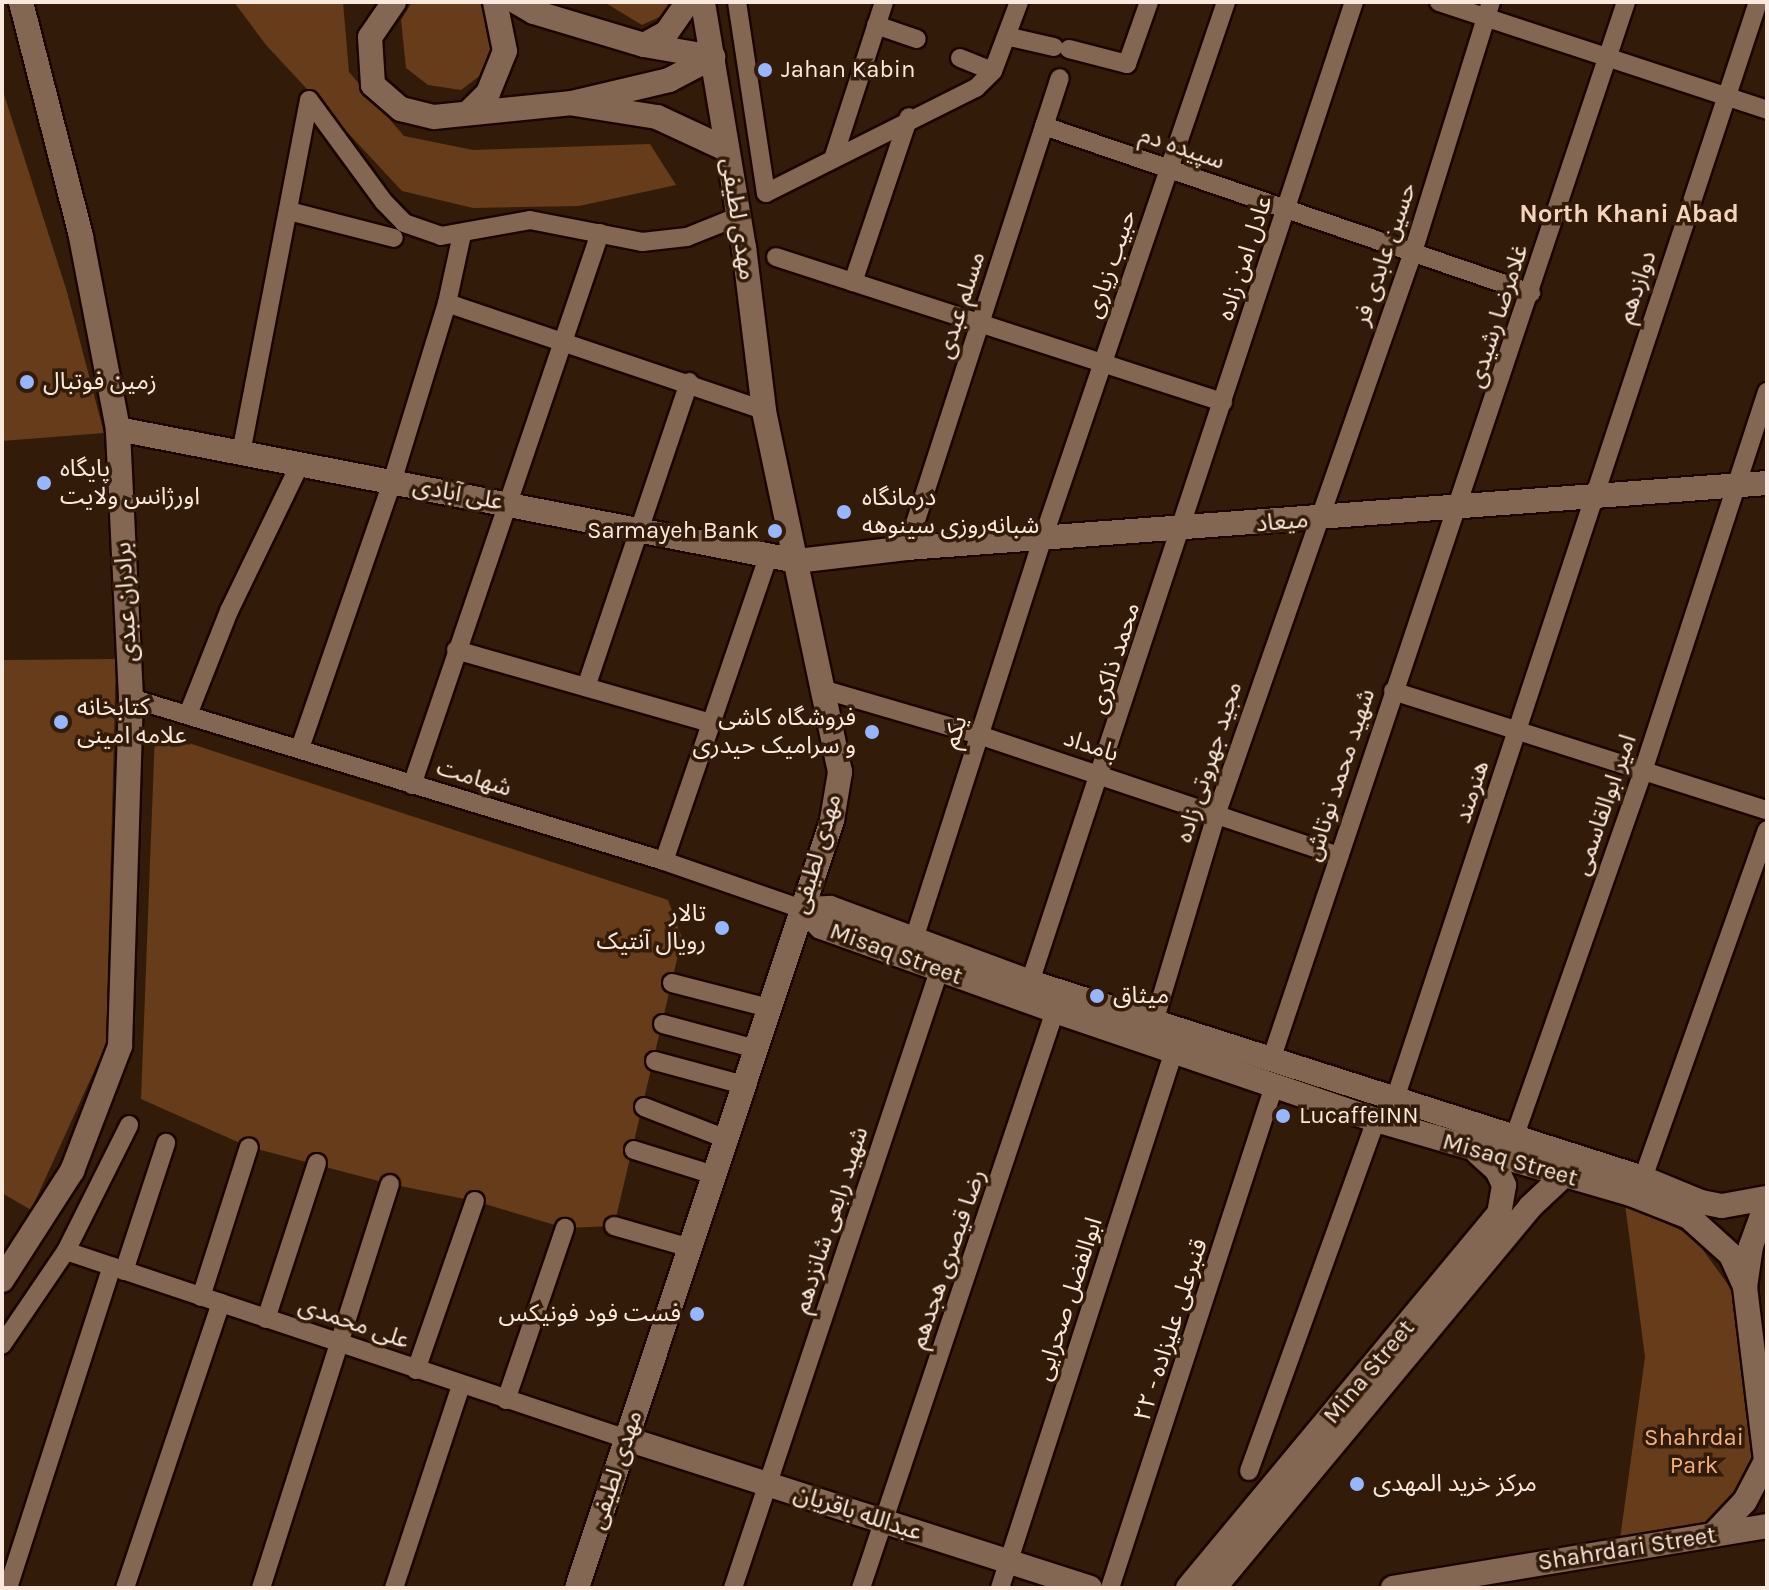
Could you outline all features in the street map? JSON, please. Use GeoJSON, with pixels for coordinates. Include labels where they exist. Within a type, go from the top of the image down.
{"type":"FeatureCollection","features":[{"type":"Feature","properties":{"kind":"main road","name":"برادران عبدی"},"geometry":{"type":"LineString","coordinates":[[2,1280],[72,1171],[120,1046],[131,698],[118,429],[81,236],[21,2]]}},
{"type":"Feature","properties":{"kind":"main road"},"geometry":{"type":"LineString","coordinates":[[379,2],[370,37],[369,71],[386,100],[434,117],[572,103],[669,80],[713,57]]}},
{"type":"Feature","properties":{"kind":"main road"},"geometry":{"type":"LineString","coordinates":[[370,37],[394,2]]}},
{"type":"Feature","properties":{"kind":"main road"},"geometry":{"type":"LineString","coordinates":[[469,112],[488,93],[505,51],[495,2]]}},
{"type":"Feature","properties":{"kind":"main road"},"geometry":{"type":"LineString","coordinates":[[517,2],[534,12],[644,45],[713,57]]}},
{"type":"Feature","properties":{"kind":"main road"},"geometry":{"type":"LineString","coordinates":[[644,45],[667,32],[688,2]]}},
{"type":"Feature","properties":{"kind":"main road","name":"مهدی لطیفی"},"geometry":{"type":"LineString","coordinates":[[577,1588],[832,820],[840,772],[764,410],[703,2]]}},
{"type":"Feature","properties":{"kind":"main road"},"geometry":{"type":"LineString","coordinates":[[572,103],[608,113],[657,117],[696,131],[726,149]]}},
{"type":"Feature","properties":{"kind":"main road","name":"علی آبادی"},"geometry":{"type":"LineString","coordinates":[[118,429],[797,561]]}},
{"type":"Feature","properties":{"kind":"main road","name":"میعاد"},"geometry":{"type":"LineString","coordinates":[[797,561],[907,548],[1042,541],[1767,483]]}},
{"type":"Feature","properties":{"kind":"main road","name":"Misaq Street"},"geometry":{"type":"LineString","coordinates":[[802,909],[830,908],[1030,982],[1394,1102],[1514,1138],[1567,1166],[1689,1217],[1731,1255],[1745,1287]]}},
{"type":"Feature","properties":{"kind":"main road","name":"Misaq Street"},"geometry":{"type":"LineString","coordinates":[[802,909],[821,927],[939,971],[1376,1120],[1473,1149],[1643,1178],[1722,1206],[1767,1200]]}},
{"type":"Feature","properties":{"kind":"main road","name":"Mina Street"},"geometry":{"type":"LineString","coordinates":[[1188,1588],[1499,1214],[1504,1185],[1497,1170],[1473,1149]]}},
{"type":"Feature","properties":{"kind":"main road","name":"Mina Street"},"geometry":{"type":"LineString","coordinates":[[1214,1588],[1567,1166]]}},
{"type":"Feature","properties":{"kind":"main road"},"geometry":{"type":"LineString","coordinates":[[1767,1200],[1751,1246],[1745,1287],[1767,1468]]}},
{"type":"Feature","properties":{"kind":"main road","name":"عبدالله باقریان"},"geometry":{"type":"LineString","coordinates":[[627,1439],[1090,1588]]}},
{"type":"Feature","properties":{"kind":"main road"},"geometry":{"type":"LineString","coordinates":[[1714,1534],[1745,1501],[1766,1461]]}},
{"type":"Feature","properties":{"kind":"main road","name":"Shahrdari Street"},"geometry":{"type":"LineString","coordinates":[[1393,1588],[1767,1526]]}},
{"type":"Feature","properties":{"kind":"street"},"geometry":{"type":"LineString","coordinates":[[834,156],[884,2]]}},
{"type":"Feature","properties":{"kind":"street"},"geometry":{"type":"LineString","coordinates":[[737,3],[766,193],[909,117],[976,88],[993,71],[1010,37],[1019,2]]}},
{"type":"Feature","properties":{"kind":"street"},"geometry":{"type":"LineString","coordinates":[[1010,37],[1127,64],[1149,2]]}},
{"type":"Feature","properties":{"kind":"street","name":"حبیب زیاری"},"geometry":{"type":"LineString","coordinates":[[1042,541],[1226,2]]}},
{"type":"Feature","properties":{"kind":"street","name":"عادل امن زاده"},"geometry":{"type":"LineString","coordinates":[[1182,530],[1354,2]]}},
{"type":"Feature","properties":{"kind":"street"},"geometry":{"type":"LineString","coordinates":[[1439,2],[1489,10],[1608,58],[1767,110]]}},
{"type":"Feature","properties":{"kind":"street","name":"غلامرضا رشیدی"},"geometry":{"type":"LineString","coordinates":[[1460,508],[1626,2]]}},
{"type":"Feature","properties":{"kind":"street","name":"دوازدهم"},"geometry":{"type":"LineString","coordinates":[[1592,497],[1758,2]]}},
{"type":"Feature","properties":{"kind":"street","name":"حسین عابدی‌ فر"},"geometry":{"type":"LineString","coordinates":[[1316,519],[1413,252],[1489,10]]}},
{"type":"Feature","properties":{"kind":"street"},"geometry":{"type":"LineString","coordinates":[[876,25],[917,39]]}},
{"type":"Feature","properties":{"kind":"street"},"geometry":{"type":"LineString","coordinates":[[713,57],[744,53]]}},
{"type":"Feature","properties":{"kind":"street"},"geometry":{"type":"LineString","coordinates":[[960,58],[993,71]]}},
{"type":"Feature","properties":{"kind":"street","name":"مسلم عبدی"},"geometry":{"type":"LineString","coordinates":[[907,548],[1060,78]]}},
{"type":"Feature","properties":{"kind":"street"},"geometry":{"type":"LineString","coordinates":[[241,453],[309,100],[404,223],[441,236],[530,220],[642,242],[687,237],[737,217]]}},
{"type":"Feature","properties":{"kind":"street"},"geometry":{"type":"LineString","coordinates":[[853,282],[909,117]]}},
{"type":"Feature","properties":{"kind":"street","name":"سپیده دم"},"geometry":{"type":"LineString","coordinates":[[1044,126],[1531,293]]}},
{"type":"Feature","properties":{"kind":"street"},"geometry":{"type":"LineString","coordinates":[[289,211],[394,238]]}},
{"type":"Feature","properties":{"kind":"street"},"geometry":{"type":"LineString","coordinates":[[412,785],[600,233]]}},
{"type":"Feature","properties":{"kind":"street"},"geometry":{"type":"LineString","coordinates":[[300,748],[392,482],[447,303],[462,234]]}},
{"type":"Feature","properties":{"kind":"street"},"geometry":{"type":"LineString","coordinates":[[776,257],[1223,402]]}},
{"type":"Feature","properties":{"kind":"street"},"geometry":{"type":"LineString","coordinates":[[447,303],[689,382],[764,410]]}},
{"type":"Feature","properties":{"kind":"street"},"geometry":{"type":"LineString","coordinates":[[586,687],[642,529],[689,382]]}},
{"type":"Feature","properties":{"kind":"street","name":"امیر ابوالقاسمی"},"geometry":{"type":"LineString","coordinates":[[1514,1138],[1643,771],[1767,392]]}},
{"type":"Feature","properties":{"kind":"street"},"geometry":{"type":"LineString","coordinates":[[189,712],[229,611],[300,464]]}},
{"type":"Feature","properties":{"kind":"street","name":"هنرمند"},"geometry":{"type":"LineString","coordinates":[[1394,1102],[1592,497]]}},
{"type":"Feature","properties":{"kind":"street","name":"شهید محمد نوتاش"},"geometry":{"type":"LineString","coordinates":[[1271,1060],[1393,691],[1460,508]]}},
{"type":"Feature","properties":{"kind":"street","name":"مجید جهروتی زاده"},"geometry":{"type":"LineString","coordinates":[[1154,1022],[1216,815],[1316,519]]}},
{"type":"Feature","properties":{"kind":"street","name":"محمد ذاکری"},"geometry":{"type":"LineString","coordinates":[[1030,982],[1182,530]]}},
{"type":"Feature","properties":{"kind":"street","name":"یکم"},"geometry":{"type":"LineString","coordinates":[[914,939],[1042,541]]}},
{"type":"Feature","properties":{"kind":"street"},"geometry":{"type":"LineString","coordinates":[[664,861],[769,554]]}},
{"type":"Feature","properties":{"kind":"street"},"geometry":{"type":"LineString","coordinates":[[456,650],[711,723]]}},
{"type":"Feature","properties":{"kind":"street","name":"بامداد"},"geometry":{"type":"LineString","coordinates":[[825,690],[979,735],[1339,856]]}},
{"type":"Feature","properties":{"kind":"street"},"geometry":{"type":"LineString","coordinates":[[1393,691],[1767,810]]}},
{"type":"Feature","properties":{"kind":"street","name":"شهامت"},"geometry":{"type":"LineString","coordinates":[[131,698],[189,712],[412,785],[664,861],[802,909]]}},
{"type":"Feature","properties":{"kind":"street"},"geometry":{"type":"LineString","coordinates":[[1643,1178],[1767,830]]}},
{"type":"Feature","properties":{"kind":"street","name":"شهید رابعی شانزدهم"},"geometry":{"type":"LineString","coordinates":[[733,1588],[939,971]]}},
{"type":"Feature","properties":{"kind":"street"},"geometry":{"type":"LineString","coordinates":[[672,983],[769,1008]]}},
{"type":"Feature","properties":{"kind":"street","name":"رضا قیصری هجدهم"},"geometry":{"type":"LineString","coordinates":[[861,1588],[1055,1011]]}},
{"type":"Feature","properties":{"kind":"street"},"geometry":{"type":"LineString","coordinates":[[663,1024],[756,1049]]}},
{"type":"Feature","properties":{"kind":"street","name":"ابوالفضل صحرایی"},"geometry":{"type":"LineString","coordinates":[[1000,1588],[1174,1051]]}},
{"type":"Feature","properties":{"kind":"street"},"geometry":{"type":"LineString","coordinates":[[655,1061],[744,1085]]}},
{"type":"Feature","properties":{"kind":"street","name":"قنبرعلی علیزاده - ۲۲"},"geometry":{"type":"LineString","coordinates":[[1110,1588],[1274,1086]]}},
{"type":"Feature","properties":{"kind":"street"},"geometry":{"type":"LineString","coordinates":[[644,1107],[726,1139]]}},
{"type":"Feature","properties":{"kind":"street"},"geometry":{"type":"LineString","coordinates":[[1249,1471],[1376,1120]]}},
{"type":"Feature","properties":{"kind":"street"},"geometry":{"type":"LineString","coordinates":[[2,1345],[66,1251],[129,1125]]}},
{"type":"Feature","properties":{"kind":"street"},"geometry":{"type":"LineString","coordinates":[[8,1588],[118,1269],[166,1143]]}},
{"type":"Feature","properties":{"kind":"street"},"geometry":{"type":"LineString","coordinates":[[201,1297],[249,1147]]}},
{"type":"Feature","properties":{"kind":"street"},"geometry":{"type":"LineString","coordinates":[[634,1150],[714,1175]]}},
{"type":"Feature","properties":{"kind":"street"},"geometry":{"type":"LineString","coordinates":[[266,1319],[317,1163]]}},
{"type":"Feature","properties":{"kind":"street"},"geometry":{"type":"LineString","coordinates":[[261,1588],[390,1184]]}},
{"type":"Feature","properties":{"kind":"street"},"geometry":{"type":"LineString","coordinates":[[416,1370],[475,1201]]}},
{"type":"Feature","properties":{"kind":"street"},"geometry":{"type":"LineString","coordinates":[[614,1226],[690,1248]]}},
{"type":"Feature","properties":{"kind":"street"},"geometry":{"type":"LineString","coordinates":[[506,1400],[565,1228]]}},
{"type":"Feature","properties":{"kind":"street","name":"علی محمدی"},"geometry":{"type":"LineString","coordinates":[[66,1251],[627,1439]]}},
{"type":"Feature","properties":{"kind":"street"},"geometry":{"type":"LineString","coordinates":[[125,1588],[221,1303]]}},
{"type":"Feature","properties":{"kind":"street"},"geometry":{"type":"LineString","coordinates":[[394,1588],[461,1385]]}},
{"type":"Feature","properties":{"kind":"green space"},"geometry":{"type":"Polygon","coordinates":[[[234,2],[343,2],[349,72],[404,136],[473,150],[650,144],[676,185],[579,206],[473,208],[402,191],[266,45],[234,2]]]}},
{"type":"Feature","properties":{"kind":"green space"},"geometry":{"type":"Polygon","coordinates":[[[412,2],[479,2],[490,19],[495,47],[481,75],[461,90],[428,85],[406,68],[401,20],[412,2]]]}},
{"type":"Feature","properties":{"kind":"green space"},"geometry":{"type":"Polygon","coordinates":[[[604,2],[671,2],[666,14],[642,25],[604,2]]]}},
{"type":"Feature","properties":{"kind":"green space"},"geometry":{"type":"Polygon","coordinates":[[[2,88],[67,292],[104,433],[2,441],[2,88]]]}},
{"type":"Feature","properties":{"kind":"green space"},"geometry":{"type":"Polygon","coordinates":[[[116,659],[106,1045],[31,1210],[2,1193],[2,660],[116,659]]]}},
{"type":"Feature","properties":{"kind":"green space"},"geometry":{"type":"Polygon","coordinates":[[[155,732],[668,900],[682,938],[614,1226],[565,1228],[475,1201],[390,1184],[249,1147],[141,1099],[155,732]]]}},
{"type":"Feature","properties":{"kind":"green space","name":"Shahrdai Park"},"geometry":{"type":"Polygon","coordinates":[[[1625,1204],[1693,1236],[1734,1293],[1742,1314],[1756,1465],[1740,1496],[1715,1520],[1620,1539],[1645,1357],[1625,1204]]]}},
{"type":"Feature","properties":{"kind":"place","name":"Jahan Kabin"},"geometry":{"type":"Point","coordinates":[765,70]}},
{"type":"Feature","properties":{"kind":"place","name":"زمین فوتبال"},"geometry":{"type":"Point","coordinates":[27,382]}},
{"type":"Feature","properties":{"kind":"place","name":"پایگاه اورژانس ولایت"},"geometry":{"type":"Point","coordinates":[44,483]}},
{"type":"Feature","properties":{"kind":"place","name":"درمانگاه شبانه‌روزی سینوهه"},"geometry":{"type":"Point","coordinates":[844,512]}},
{"type":"Feature","properties":{"kind":"place","name":"Sarmayeh Bank"},"geometry":{"type":"Point","coordinates":[775,531]}},
{"type":"Feature","properties":{"kind":"place","name":"کتابخانه علامه امینی"},"geometry":{"type":"Point","coordinates":[61,722]}},
{"type":"Feature","properties":{"kind":"place","name":"فروشگاه کاشی و سرامیک حیدری"},"geometry":{"type":"Point","coordinates":[872,732]}},
{"type":"Feature","properties":{"kind":"place","name":"تالار رویال آنتیک"},"geometry":{"type":"Point","coordinates":[722,928]}},
{"type":"Feature","properties":{"kind":"place","name":"میثاق"},"geometry":{"type":"Point","coordinates":[1097,996]}},
{"type":"Feature","properties":{"kind":"place","name":"LucaffeINN"},"geometry":{"type":"Point","coordinates":[1283,1116]}},
{"type":"Feature","properties":{"kind":"place","name":"فست فود فونیکس"},"geometry":{"type":"Point","coordinates":[697,1314]}},
{"type":"Feature","properties":{"kind":"place","name":"مرکز خرید المهدی"},"geometry":{"type":"Point","coordinates":[1357,1484]}},
{"type":"Feature","properties":{"kind":"district","name":"North Khani Abad"},"geometry":{"type":"Point","coordinates":[1629,214]}}]}
